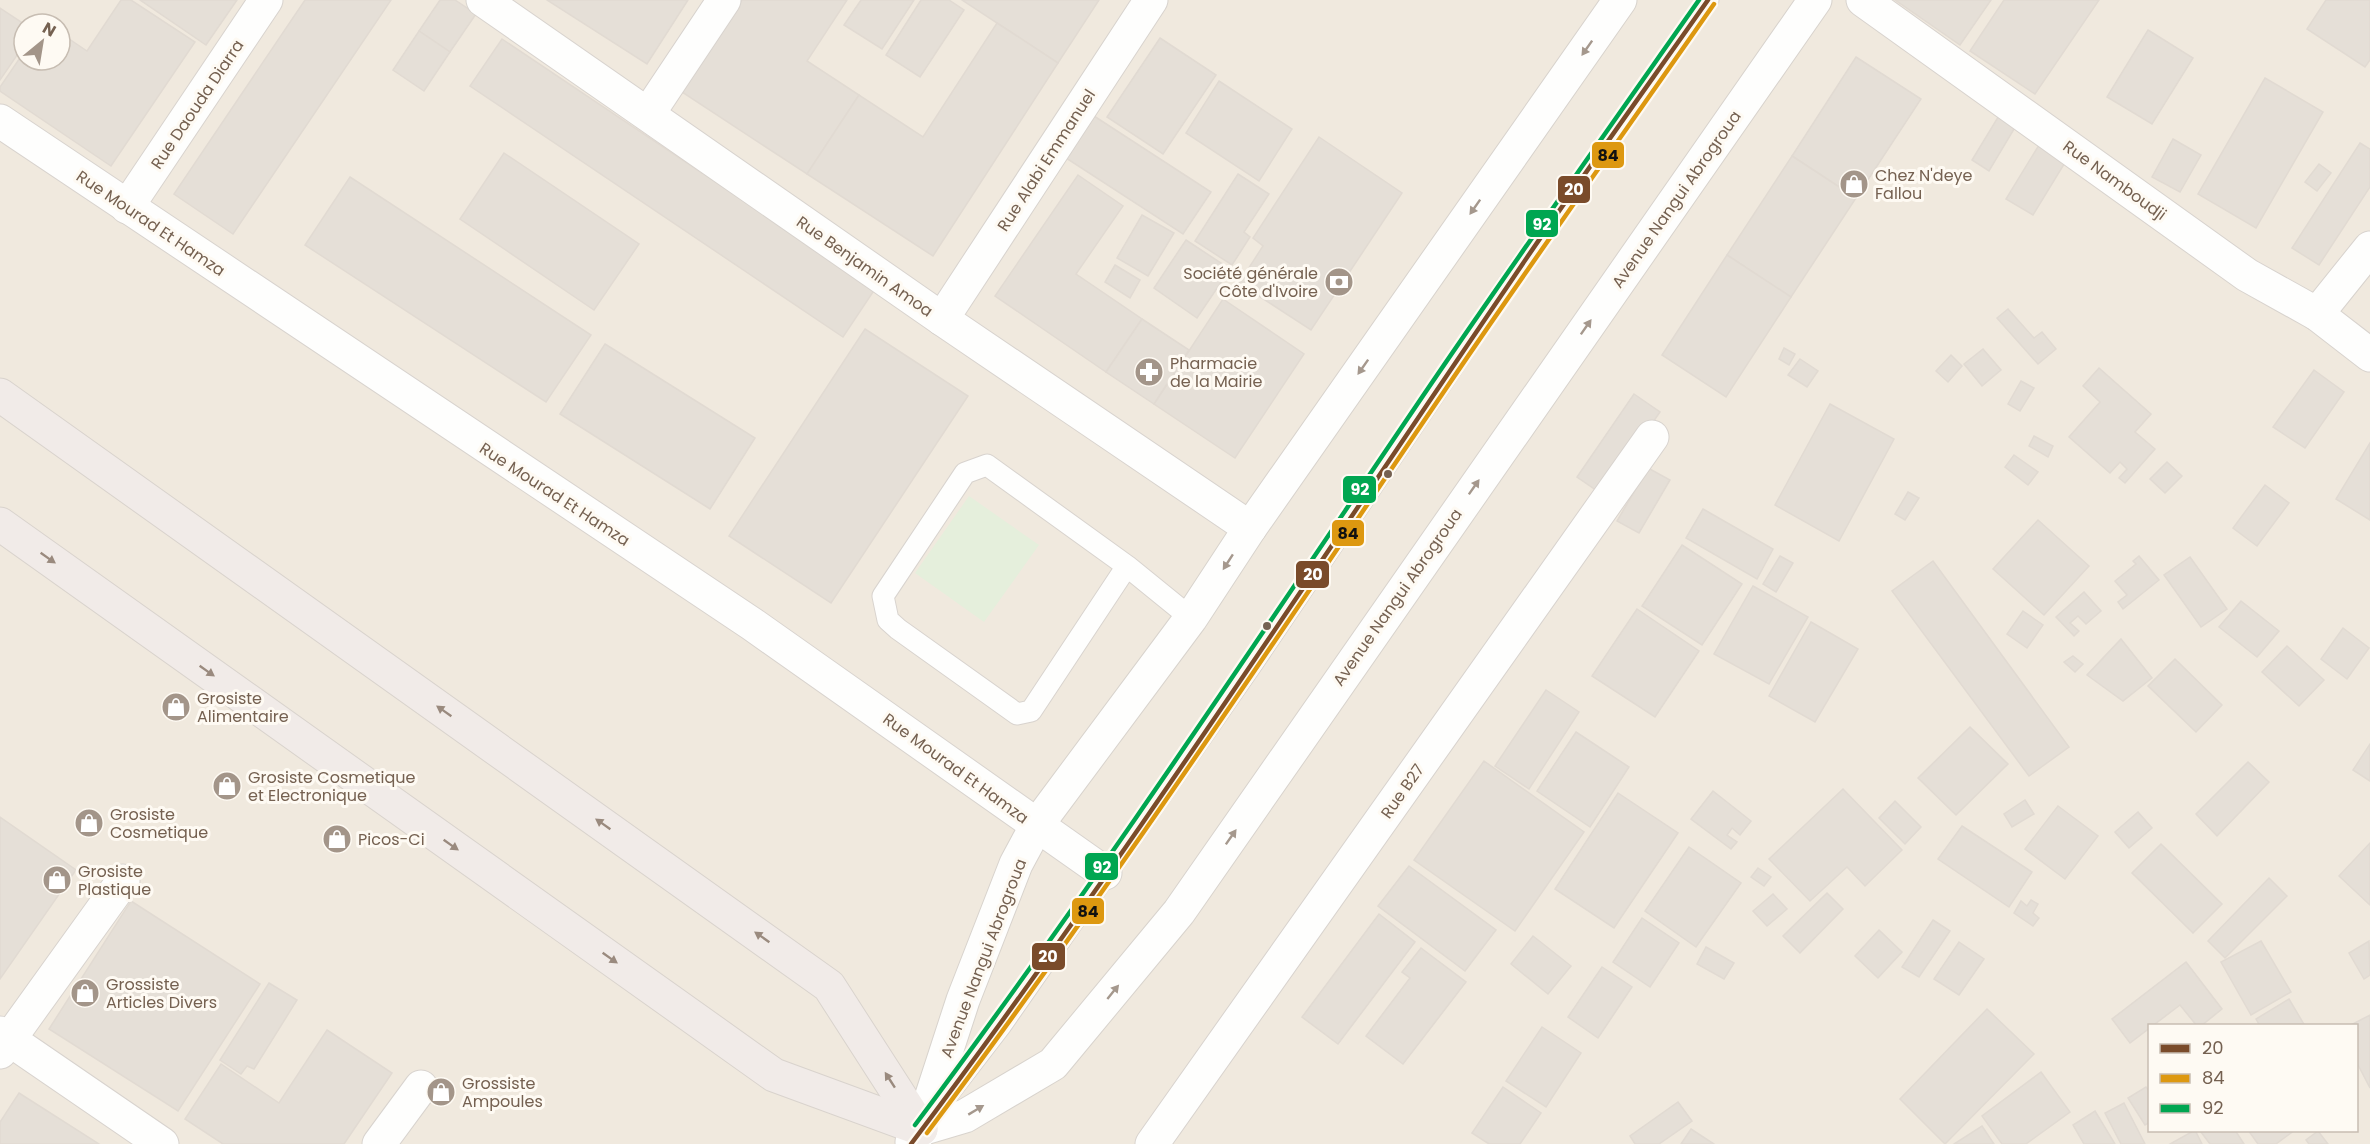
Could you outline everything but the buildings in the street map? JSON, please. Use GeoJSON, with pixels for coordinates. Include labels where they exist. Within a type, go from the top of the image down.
{"type":"FeatureCollection","features":[{"type":"Feature","properties":{"kind":"highway"},"geometry":{"type":"LineString","coordinates":[[0,395],[830,986],[926,1139]]}},
{"type":"Feature","properties":{"kind":"highway"},"geometry":{"type":"LineString","coordinates":[[0,524],[774,1075],[926,1139]]}},
{"type":"Feature","properties":{"kind":"street","name":"Rue Daouda Diarra"},"geometry":{"type":"LineString","coordinates":[[127,207],[266,0]]}},
{"type":"Feature","properties":{"kind":"street","name":"Rue Benjamin Amoa"},"geometry":{"type":"LineString","coordinates":[[483,0],[942,320],[1250,528]]}},
{"type":"Feature","properties":{"kind":"street"},"geometry":{"type":"LineString","coordinates":[[648,114],[724,0]]}},
{"type":"Feature","properties":{"kind":"street","name":"Rue Alabi Emmanuel"},"geometry":{"type":"LineString","coordinates":[[942,320],[1151,0]]}},
{"type":"Feature","properties":{"kind":"street","name":"Avenue Nangui Abrogroua"},"geometry":{"type":"LineString","coordinates":[[926,1139],[963,1000],[1016,864],[1037,825],[1191,618],[1250,528],[1620,0]]}},
{"type":"Feature","properties":{"kind":"street","name":"Avenue Nangui Abrogroua"},"geometry":{"type":"LineString","coordinates":[[926,1139],[1053,1064],[1179,912],[1815,0]]}},
{"type":"Feature","properties":{"kind":"street","name":"Rue Namboudji"},"geometry":{"type":"LineString","coordinates":[[1863,0],[2247,275],[2317,314],[2370,355]]}},
{"type":"Feature","properties":{"kind":"street","name":"Rue Mourad Et Hamza"},"geometry":{"type":"LineString","coordinates":[[0,121],[742,617],[1017,808],[1105,873]]}},
{"type":"Feature","properties":{"kind":"street"},"geometry":{"type":"LineString","coordinates":[[2317,314],[2370,248]]}},
{"type":"Feature","properties":{"kind":"street","name":"Rue B27"},"geometry":{"type":"LineString","coordinates":[[1152,1144],[1652,437]]}},
{"type":"Feature","properties":{"kind":"street"},"geometry":{"type":"LineString","coordinates":[[123,881],[3,1041],[162,1144]]}},
{"type":"Feature","properties":{"kind":"street"},"geometry":{"type":"LineString","coordinates":[[379,1144],[421,1087]]}},
{"type":"Feature","properties":{"kind":"lane","name":"Avenue Nangui Abrogroua"},"geometry":{"type":"LineString","coordinates":[[926,1139],[1001,1025],[1254,661],[1509,283],[1708,0]]}},
{"type":"Feature","properties":{"kind":"lane"},"geometry":{"type":"LineString","coordinates":[[1127,566],[1031,711],[1017,714],[898,629],[888,620],[883,596],[965,473],[987,465],[1127,566],[1191,618]]}},
{"type":"Feature","properties":{"kind":"shaded area"},"geometry":{"type":"Polygon","coordinates":[[[0,0],[2370,0],[2370,1144],[0,1144],[0,0]]]}},
{"type":"Feature","properties":{"kind":"green space"},"geometry":{"type":"Polygon","coordinates":[[[969,496],[1039,545],[984,622],[915,573],[969,496]]]}},
{"type":"Feature","properties":{"kind":"transit line","name":"92"},"geometry":{"type":"LineString","coordinates":[[915,1125],[1113,850],[1464,336],[1699,0]]}},
{"type":"Feature","properties":{"kind":"transit line","name":"20"},"geometry":{"type":"LineString","coordinates":[[911,1144],[989,1039],[1140,826],[1581,179],[1708,0]]}},
{"type":"Feature","properties":{"kind":"transit line","name":"84"},"geometry":{"type":"LineString","coordinates":[[927,1133],[1126,858],[1478,341],[1714,4]]}},
{"type":"Feature","properties":{"kind":"place","name":"Chez N'deye Fallou"},"geometry":{"type":"Point","coordinates":[1854,184]}},
{"type":"Feature","properties":{"kind":"place","name":"Société générale Côte d'Ivoire"},"geometry":{"type":"Point","coordinates":[1339,282]}},
{"type":"Feature","properties":{"kind":"place","name":"Pharmacie de la Mairie"},"geometry":{"type":"Point","coordinates":[1149,372]}},
{"type":"Feature","properties":{"kind":"place","name":"Grosiste Alimentaire"},"geometry":{"type":"Point","coordinates":[176,707]}},
{"type":"Feature","properties":{"kind":"place","name":"Grosiste Cosmetique et Electronique"},"geometry":{"type":"Point","coordinates":[227,786]}},
{"type":"Feature","properties":{"kind":"place","name":"Grosiste Cosmetique"},"geometry":{"type":"Point","coordinates":[89,823]}},
{"type":"Feature","properties":{"kind":"place","name":"Picos-Ci"},"geometry":{"type":"Point","coordinates":[337,839]}},
{"type":"Feature","properties":{"kind":"place","name":"Grosiste Plastique"},"geometry":{"type":"Point","coordinates":[57,880]}},
{"type":"Feature","properties":{"kind":"place","name":"Grossiste Articles Divers"},"geometry":{"type":"Point","coordinates":[85,993]}},
{"type":"Feature","properties":{"kind":"place","name":"Grossiste Ampoules"},"geometry":{"type":"Point","coordinates":[441,1092]}}]}
